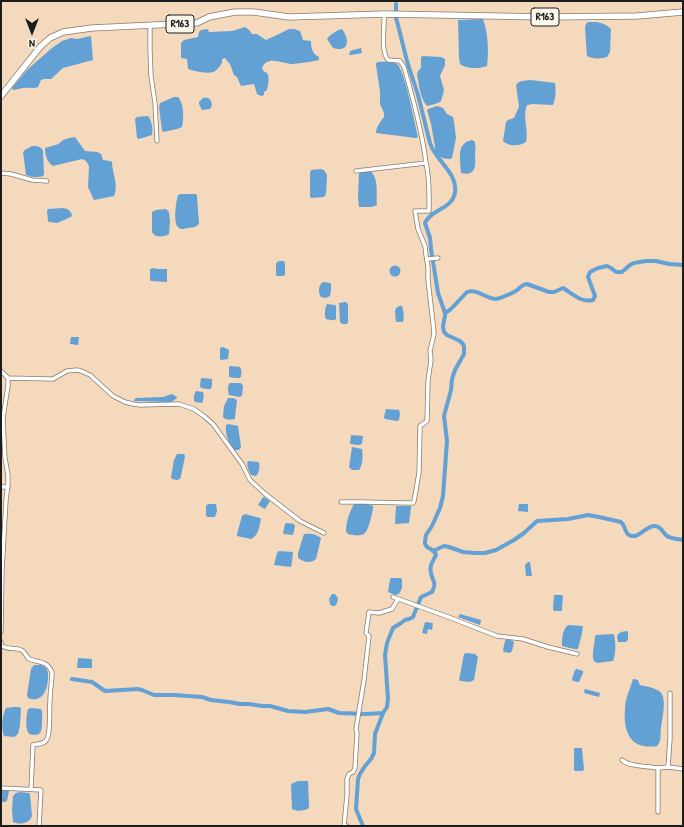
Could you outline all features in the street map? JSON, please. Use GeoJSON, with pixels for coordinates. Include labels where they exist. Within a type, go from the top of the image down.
{"type":"FeatureCollection","features":[{"type":"Feature","properties":{"kind":"main road","name":"R163"},"geometry":{"type":"LineString","coordinates":[[1,96],[40,47],[50,38],[62,32],[92,28],[196,23],[209,16],[235,12],[254,12],[289,17],[407,14],[547,17],[636,16],[683,12]]}},
{"type":"Feature","properties":{"kind":"street"},"geometry":{"type":"LineString","coordinates":[[341,502],[413,503],[419,473],[420,426],[427,421],[428,381],[431,360],[430,351],[434,334],[425,246],[418,229],[415,211],[429,211],[428,172],[419,122],[404,67],[400,61],[388,60],[385,56],[385,14]]}},
{"type":"Feature","properties":{"kind":"street"},"geometry":{"type":"LineString","coordinates":[[150,25],[151,76],[155,103],[156,141]]}},
{"type":"Feature","properties":{"kind":"street"},"geometry":{"type":"LineString","coordinates":[[356,171],[426,163]]}},
{"type":"Feature","properties":{"kind":"street"},"geometry":{"type":"LineString","coordinates":[[1,173],[11,174],[32,180],[47,181]]}},
{"type":"Feature","properties":{"kind":"street"},"geometry":{"type":"LineString","coordinates":[[427,259],[438,258]]}},
{"type":"Feature","properties":{"kind":"street"},"geometry":{"type":"LineString","coordinates":[[1,371],[8,378],[53,379],[67,371],[77,370],[90,375],[113,396],[125,402],[133,404],[179,404],[194,410],[205,416],[213,424],[242,464],[250,480],[264,494],[293,517],[324,533]]}},
{"type":"Feature","properties":{"kind":"street"},"geometry":{"type":"LineString","coordinates":[[1,632],[2,571],[8,487],[3,418],[8,378]]}},
{"type":"Feature","properties":{"kind":"street"},"geometry":{"type":"LineString","coordinates":[[1,487],[8,487]]}},
{"type":"Feature","properties":{"kind":"street"},"geometry":{"type":"LineString","coordinates":[[393,597],[458,620],[497,636],[523,639],[577,654]]}},
{"type":"Feature","properties":{"kind":"street"},"geometry":{"type":"LineString","coordinates":[[347,826],[344,826],[347,779],[349,774],[353,772],[354,768],[357,733],[356,728],[364,680],[369,636],[366,633],[368,616],[369,612],[379,613],[392,609],[398,599]]}},
{"type":"Feature","properties":{"kind":"street"},"geometry":{"type":"LineString","coordinates":[[1,642],[1,645],[5,648],[24,651],[29,659],[46,664],[52,672],[48,738],[47,741],[33,745],[31,790]]}},
{"type":"Feature","properties":{"kind":"street"},"geometry":{"type":"LineString","coordinates":[[668,767],[670,739],[670,693]]}},
{"type":"Feature","properties":{"kind":"street"},"geometry":{"type":"LineString","coordinates":[[622,760],[632,764],[658,768],[668,767],[683,769]]}},
{"type":"Feature","properties":{"kind":"street"},"geometry":{"type":"LineString","coordinates":[[658,768],[658,812]]}},
{"type":"Feature","properties":{"kind":"street"},"geometry":{"type":"LineString","coordinates":[[1,788],[41,790],[39,826]]}},
{"type":"Feature","properties":{"kind":"water"},"geometry":{"type":"Polygon","coordinates":[[[483,19],[488,42],[487,66],[473,68],[463,66],[460,64],[459,58],[458,20],[483,19]]]}},
{"type":"Feature","properties":{"kind":"water"},"geometry":{"type":"Polygon","coordinates":[[[588,22],[601,23],[611,29],[610,52],[607,57],[591,58],[587,56],[585,28],[588,22]]]}},
{"type":"Feature","properties":{"kind":"water"},"geometry":{"type":"Polygon","coordinates":[[[245,27],[252,34],[257,34],[266,40],[289,29],[300,31],[303,40],[311,41],[312,50],[319,57],[319,60],[293,64],[275,61],[267,62],[264,64],[262,69],[268,75],[268,86],[267,90],[264,92],[264,95],[261,96],[257,94],[254,84],[241,86],[237,77],[234,75],[230,64],[225,58],[222,59],[222,63],[217,69],[210,73],[188,69],[187,59],[181,58],[181,43],[184,40],[198,37],[201,30],[208,29],[209,32],[232,31],[245,27]]]}},
{"type":"Feature","properties":{"kind":"water"},"geometry":{"type":"Polygon","coordinates":[[[342,29],[345,33],[347,41],[345,47],[342,49],[333,48],[327,39],[333,33],[342,29]]]}},
{"type":"Feature","properties":{"kind":"water"},"geometry":{"type":"Polygon","coordinates":[[[91,36],[93,60],[63,68],[51,79],[41,80],[38,87],[13,90],[12,88],[28,69],[62,41],[71,38],[77,39],[91,36]]]}},
{"type":"Feature","properties":{"kind":"water"},"geometry":{"type":"Polygon","coordinates":[[[361,48],[362,53],[349,55],[350,51],[361,48]]]}},
{"type":"Feature","properties":{"kind":"water"},"geometry":{"type":"Polygon","coordinates":[[[421,57],[441,57],[445,59],[445,65],[440,76],[444,90],[441,101],[427,106],[421,95],[417,74],[421,68],[421,57]]]}},
{"type":"Feature","properties":{"kind":"water"},"geometry":{"type":"Polygon","coordinates":[[[376,63],[395,63],[400,68],[418,137],[376,133],[378,126],[384,117],[380,104],[380,92],[376,65],[376,63]]]}},
{"type":"Feature","properties":{"kind":"water"},"geometry":{"type":"Polygon","coordinates":[[[530,80],[555,83],[556,94],[553,105],[527,105],[525,114],[527,133],[526,142],[518,145],[505,143],[503,141],[506,122],[514,118],[519,107],[516,85],[520,81],[530,80]]]}},
{"type":"Feature","properties":{"kind":"water"},"geometry":{"type":"Polygon","coordinates":[[[174,97],[178,97],[181,103],[183,116],[182,127],[163,132],[159,108],[160,103],[174,97]]]}},
{"type":"Feature","properties":{"kind":"water"},"geometry":{"type":"Polygon","coordinates":[[[203,98],[208,98],[210,100],[212,105],[210,109],[202,110],[199,102],[203,98]]]}},
{"type":"Feature","properties":{"kind":"water"},"geometry":{"type":"Polygon","coordinates":[[[437,106],[443,108],[447,114],[453,117],[456,138],[452,158],[450,159],[438,155],[435,150],[427,110],[437,106]]]}},
{"type":"Feature","properties":{"kind":"water"},"geometry":{"type":"Polygon","coordinates":[[[148,116],[152,125],[152,135],[139,139],[137,138],[135,119],[137,117],[148,116]]]}},
{"type":"Feature","properties":{"kind":"water"},"geometry":{"type":"Polygon","coordinates":[[[75,137],[85,151],[97,152],[101,154],[103,160],[112,162],[116,183],[114,196],[94,200],[88,187],[89,166],[86,161],[82,159],[53,166],[48,160],[45,148],[59,144],[66,139],[75,137]]]}},
{"type":"Feature","properties":{"kind":"water"},"geometry":{"type":"Polygon","coordinates":[[[472,140],[475,142],[474,169],[470,173],[461,173],[461,149],[463,145],[472,140]]]}},
{"type":"Feature","properties":{"kind":"water"},"geometry":{"type":"Polygon","coordinates":[[[32,146],[40,147],[43,151],[43,176],[34,177],[26,175],[23,152],[32,146]]]}},
{"type":"Feature","properties":{"kind":"water"},"geometry":{"type":"Polygon","coordinates":[[[311,170],[324,170],[327,175],[326,194],[324,197],[311,198],[311,170]]]}},
{"type":"Feature","properties":{"kind":"water"},"geometry":{"type":"Polygon","coordinates":[[[368,171],[374,175],[377,187],[377,205],[372,207],[359,207],[359,173],[368,171]]]}},
{"type":"Feature","properties":{"kind":"water"},"geometry":{"type":"Polygon","coordinates":[[[196,194],[197,196],[199,224],[195,227],[181,229],[176,224],[176,202],[178,195],[196,194]]]}},
{"type":"Feature","properties":{"kind":"water"},"geometry":{"type":"Polygon","coordinates":[[[63,208],[70,211],[72,215],[71,217],[57,223],[48,221],[48,209],[63,208]]]}},
{"type":"Feature","properties":{"kind":"water"},"geometry":{"type":"Polygon","coordinates":[[[166,209],[169,212],[169,234],[165,236],[157,236],[152,232],[152,212],[166,209]]]}},
{"type":"Feature","properties":{"kind":"water"},"geometry":{"type":"Polygon","coordinates":[[[280,261],[284,261],[285,275],[277,276],[276,264],[280,261]]]}},
{"type":"Feature","properties":{"kind":"water"},"geometry":{"type":"Polygon","coordinates":[[[393,266],[397,266],[399,267],[399,275],[393,276],[390,273],[390,269],[393,266]]]}},
{"type":"Feature","properties":{"kind":"water"},"geometry":{"type":"Polygon","coordinates":[[[150,269],[167,269],[167,282],[150,280],[150,269]]]}},
{"type":"Feature","properties":{"kind":"water"},"geometry":{"type":"Polygon","coordinates":[[[323,282],[331,284],[330,296],[326,298],[321,297],[319,293],[319,287],[323,282]]]}},
{"type":"Feature","properties":{"kind":"water"},"geometry":{"type":"Polygon","coordinates":[[[346,302],[348,304],[348,322],[347,324],[342,324],[340,322],[339,303],[346,302]]]}},
{"type":"Feature","properties":{"kind":"water"},"geometry":{"type":"Polygon","coordinates":[[[327,304],[336,306],[336,319],[326,319],[325,312],[327,304]]]}},
{"type":"Feature","properties":{"kind":"water"},"geometry":{"type":"Polygon","coordinates":[[[399,306],[402,306],[403,308],[403,322],[396,322],[395,311],[399,306]]]}},
{"type":"Feature","properties":{"kind":"water"},"geometry":{"type":"Polygon","coordinates":[[[71,337],[79,337],[78,345],[70,344],[71,337]]]}},
{"type":"Feature","properties":{"kind":"water"},"geometry":{"type":"Polygon","coordinates":[[[223,347],[229,350],[228,359],[221,360],[220,348],[223,347]]]}},
{"type":"Feature","properties":{"kind":"water"},"geometry":{"type":"Polygon","coordinates":[[[230,366],[240,367],[242,372],[240,378],[229,377],[230,366]]]}},
{"type":"Feature","properties":{"kind":"water"},"geometry":{"type":"Polygon","coordinates":[[[201,378],[212,379],[211,389],[201,388],[201,378]]]}},
{"type":"Feature","properties":{"kind":"water"},"geometry":{"type":"Polygon","coordinates":[[[230,383],[241,383],[243,386],[242,396],[239,397],[229,395],[228,387],[230,383]]]}},
{"type":"Feature","properties":{"kind":"water"},"geometry":{"type":"Polygon","coordinates":[[[196,391],[203,392],[204,398],[202,403],[194,401],[196,391]]]}},
{"type":"Feature","properties":{"kind":"water"},"geometry":{"type":"Polygon","coordinates":[[[172,394],[177,398],[170,402],[134,401],[136,398],[163,397],[172,394]]]}},
{"type":"Feature","properties":{"kind":"water"},"geometry":{"type":"Polygon","coordinates":[[[228,398],[237,400],[235,419],[228,420],[223,417],[224,406],[228,398]]]}},
{"type":"Feature","properties":{"kind":"water"},"geometry":{"type":"Polygon","coordinates":[[[386,409],[399,410],[399,420],[385,419],[386,409]]]}},
{"type":"Feature","properties":{"kind":"water"},"geometry":{"type":"Polygon","coordinates":[[[226,425],[238,426],[241,447],[239,450],[234,450],[229,441],[226,429],[226,425]]]}},
{"type":"Feature","properties":{"kind":"water"},"geometry":{"type":"Polygon","coordinates":[[[351,435],[363,436],[362,444],[350,444],[351,435]]]}},
{"type":"Feature","properties":{"kind":"water"},"geometry":{"type":"Polygon","coordinates":[[[352,447],[362,449],[363,457],[359,470],[352,470],[349,467],[352,447]]]}},
{"type":"Feature","properties":{"kind":"water"},"geometry":{"type":"Polygon","coordinates":[[[177,454],[184,454],[185,456],[180,479],[177,480],[172,479],[171,477],[174,460],[177,454]]]}},
{"type":"Feature","properties":{"kind":"water"},"geometry":{"type":"Polygon","coordinates":[[[248,461],[259,462],[259,470],[256,476],[251,475],[247,463],[248,461]]]}},
{"type":"Feature","properties":{"kind":"water"},"geometry":{"type":"Polygon","coordinates":[[[263,497],[270,501],[265,509],[258,505],[263,497]]]}},
{"type":"Feature","properties":{"kind":"water"},"geometry":{"type":"Polygon","coordinates":[[[355,503],[364,503],[373,506],[373,511],[366,531],[365,533],[359,535],[348,534],[346,531],[351,509],[355,503]]]}},
{"type":"Feature","properties":{"kind":"water"},"geometry":{"type":"Polygon","coordinates":[[[208,504],[216,504],[217,511],[215,517],[206,516],[206,506],[208,504]]]}},
{"type":"Feature","properties":{"kind":"water"},"geometry":{"type":"Polygon","coordinates":[[[519,504],[528,504],[528,512],[518,511],[519,504]]]}},
{"type":"Feature","properties":{"kind":"water"},"geometry":{"type":"Polygon","coordinates":[[[396,506],[411,507],[409,523],[395,524],[396,506]]]}},
{"type":"Feature","properties":{"kind":"water"},"geometry":{"type":"Polygon","coordinates":[[[245,514],[261,519],[257,533],[251,539],[237,536],[242,516],[245,514]]]}},
{"type":"Feature","properties":{"kind":"water"},"geometry":{"type":"Polygon","coordinates":[[[285,524],[294,524],[295,526],[293,535],[283,533],[285,524]]]}},
{"type":"Feature","properties":{"kind":"water"},"geometry":{"type":"Polygon","coordinates":[[[304,534],[313,534],[321,538],[316,559],[312,562],[302,561],[298,558],[298,553],[304,534]]]}},
{"type":"Feature","properties":{"kind":"water"},"geometry":{"type":"Polygon","coordinates":[[[279,551],[293,552],[291,567],[274,565],[277,553],[279,551]]]}},
{"type":"Feature","properties":{"kind":"water"},"geometry":{"type":"Polygon","coordinates":[[[530,562],[532,576],[526,576],[525,565],[530,562]]]}},
{"type":"Feature","properties":{"kind":"water"},"geometry":{"type":"Polygon","coordinates":[[[391,578],[401,578],[402,580],[402,588],[399,594],[395,595],[388,592],[391,578]]]}},
{"type":"Feature","properties":{"kind":"water"},"geometry":{"type":"Polygon","coordinates":[[[332,594],[335,594],[338,598],[335,606],[330,604],[329,599],[332,594]]]}},
{"type":"Feature","properties":{"kind":"water"},"geometry":{"type":"Polygon","coordinates":[[[554,595],[563,596],[562,611],[554,611],[553,609],[554,595]]]}},
{"type":"Feature","properties":{"kind":"water"},"geometry":{"type":"Polygon","coordinates":[[[460,614],[481,620],[480,625],[458,617],[460,614]]]}},
{"type":"Feature","properties":{"kind":"water"},"geometry":{"type":"Polygon","coordinates":[[[425,622],[433,623],[432,630],[428,629],[427,634],[422,633],[425,622]]]}},
{"type":"Feature","properties":{"kind":"water"},"geometry":{"type":"Polygon","coordinates":[[[568,625],[583,626],[578,649],[562,646],[563,632],[568,625]]]}},
{"type":"Feature","properties":{"kind":"water"},"geometry":{"type":"Polygon","coordinates":[[[627,631],[628,640],[626,642],[618,642],[618,634],[627,631]]]}},
{"type":"Feature","properties":{"kind":"water"},"geometry":{"type":"Polygon","coordinates":[[[613,634],[615,638],[615,655],[613,661],[597,663],[593,659],[596,635],[613,634]]]}},
{"type":"Feature","properties":{"kind":"water"},"geometry":{"type":"Polygon","coordinates":[[[507,639],[513,641],[514,643],[510,653],[504,652],[503,650],[507,639]]]}},
{"type":"Feature","properties":{"kind":"water"},"geometry":{"type":"Polygon","coordinates":[[[464,654],[475,654],[478,657],[474,680],[470,682],[459,680],[464,654]]]}},
{"type":"Feature","properties":{"kind":"water"},"geometry":{"type":"Polygon","coordinates":[[[78,658],[92,659],[92,668],[77,668],[78,658]]]}},
{"type":"Feature","properties":{"kind":"water"},"geometry":{"type":"Polygon","coordinates":[[[34,665],[43,666],[48,671],[46,690],[41,697],[37,699],[28,698],[27,695],[31,669],[34,665]]]}},
{"type":"Feature","properties":{"kind":"water"},"geometry":{"type":"Polygon","coordinates":[[[577,669],[583,671],[579,682],[573,681],[572,679],[575,670],[577,669]]]}},
{"type":"Feature","properties":{"kind":"water"},"geometry":{"type":"Polygon","coordinates":[[[633,679],[638,680],[640,685],[653,688],[662,694],[664,708],[660,742],[657,746],[648,747],[641,745],[630,738],[627,732],[625,705],[633,679]]]}},
{"type":"Feature","properties":{"kind":"water"},"geometry":{"type":"Polygon","coordinates":[[[585,689],[600,693],[599,697],[584,693],[585,689]]]}},
{"type":"Feature","properties":{"kind":"water"},"geometry":{"type":"Polygon","coordinates":[[[6,708],[21,708],[18,734],[14,737],[4,736],[2,725],[6,708]]]}},
{"type":"Feature","properties":{"kind":"water"},"geometry":{"type":"Polygon","coordinates":[[[28,709],[41,709],[42,712],[41,731],[36,735],[29,734],[27,729],[27,712],[28,709]]]}},
{"type":"Feature","properties":{"kind":"water"},"geometry":{"type":"Polygon","coordinates":[[[574,748],[582,748],[583,771],[574,770],[574,748]]]}},
{"type":"Feature","properties":{"kind":"water"},"geometry":{"type":"Polygon","coordinates":[[[298,781],[308,781],[309,808],[296,811],[292,809],[291,784],[298,781]]]}},
{"type":"Feature","properties":{"kind":"water"},"geometry":{"type":"Polygon","coordinates":[[[1,789],[9,791],[7,801],[5,802],[1,802],[1,789]]]}},
{"type":"Feature","properties":{"kind":"water"},"geometry":{"type":"Polygon","coordinates":[[[20,792],[30,794],[32,816],[29,821],[21,824],[13,822],[12,810],[13,796],[20,792]]]}},
{"type":"Feature","properties":{"kind":"waterway"},"geometry":{"type":"LineString","coordinates":[[363,826],[356,809],[358,779],[374,753],[375,734],[383,713],[387,707],[388,699],[385,655],[387,643],[393,628],[405,620],[413,617],[421,597],[432,592],[434,586],[431,568],[436,555],[434,551],[427,547],[425,541],[426,535],[440,508],[443,496],[447,441],[444,416],[451,390],[452,379],[464,354],[463,344],[444,332],[443,326],[445,313],[438,293],[430,238],[425,223],[428,218],[450,202],[455,192],[455,185],[450,173],[436,155],[430,143],[396,18],[396,4]]}},
{"type":"Feature","properties":{"kind":"waterway"},"geometry":{"type":"LineString","coordinates":[[445,313],[451,309],[467,292],[474,291],[492,299],[496,299],[512,293],[523,285],[527,284],[549,292],[554,292],[563,288],[581,299],[589,301],[593,300],[595,296],[588,277],[590,272],[598,268],[607,266],[616,272],[622,272],[634,263],[646,261],[683,265]]}},
{"type":"Feature","properties":{"kind":"waterway"},"geometry":{"type":"LineString","coordinates":[[433,551],[444,546],[463,552],[485,553],[496,550],[514,540],[537,521],[568,519],[588,515],[621,522],[629,535],[636,536],[652,526],[655,526],[659,527],[669,537],[683,540]]}},
{"type":"Feature","properties":{"kind":"waterway"},"geometry":{"type":"LineString","coordinates":[[72,679],[92,682],[105,691],[138,689],[154,695],[202,697],[211,700],[240,704],[270,706],[288,711],[305,712],[328,709],[339,713],[383,713]]}}]}
